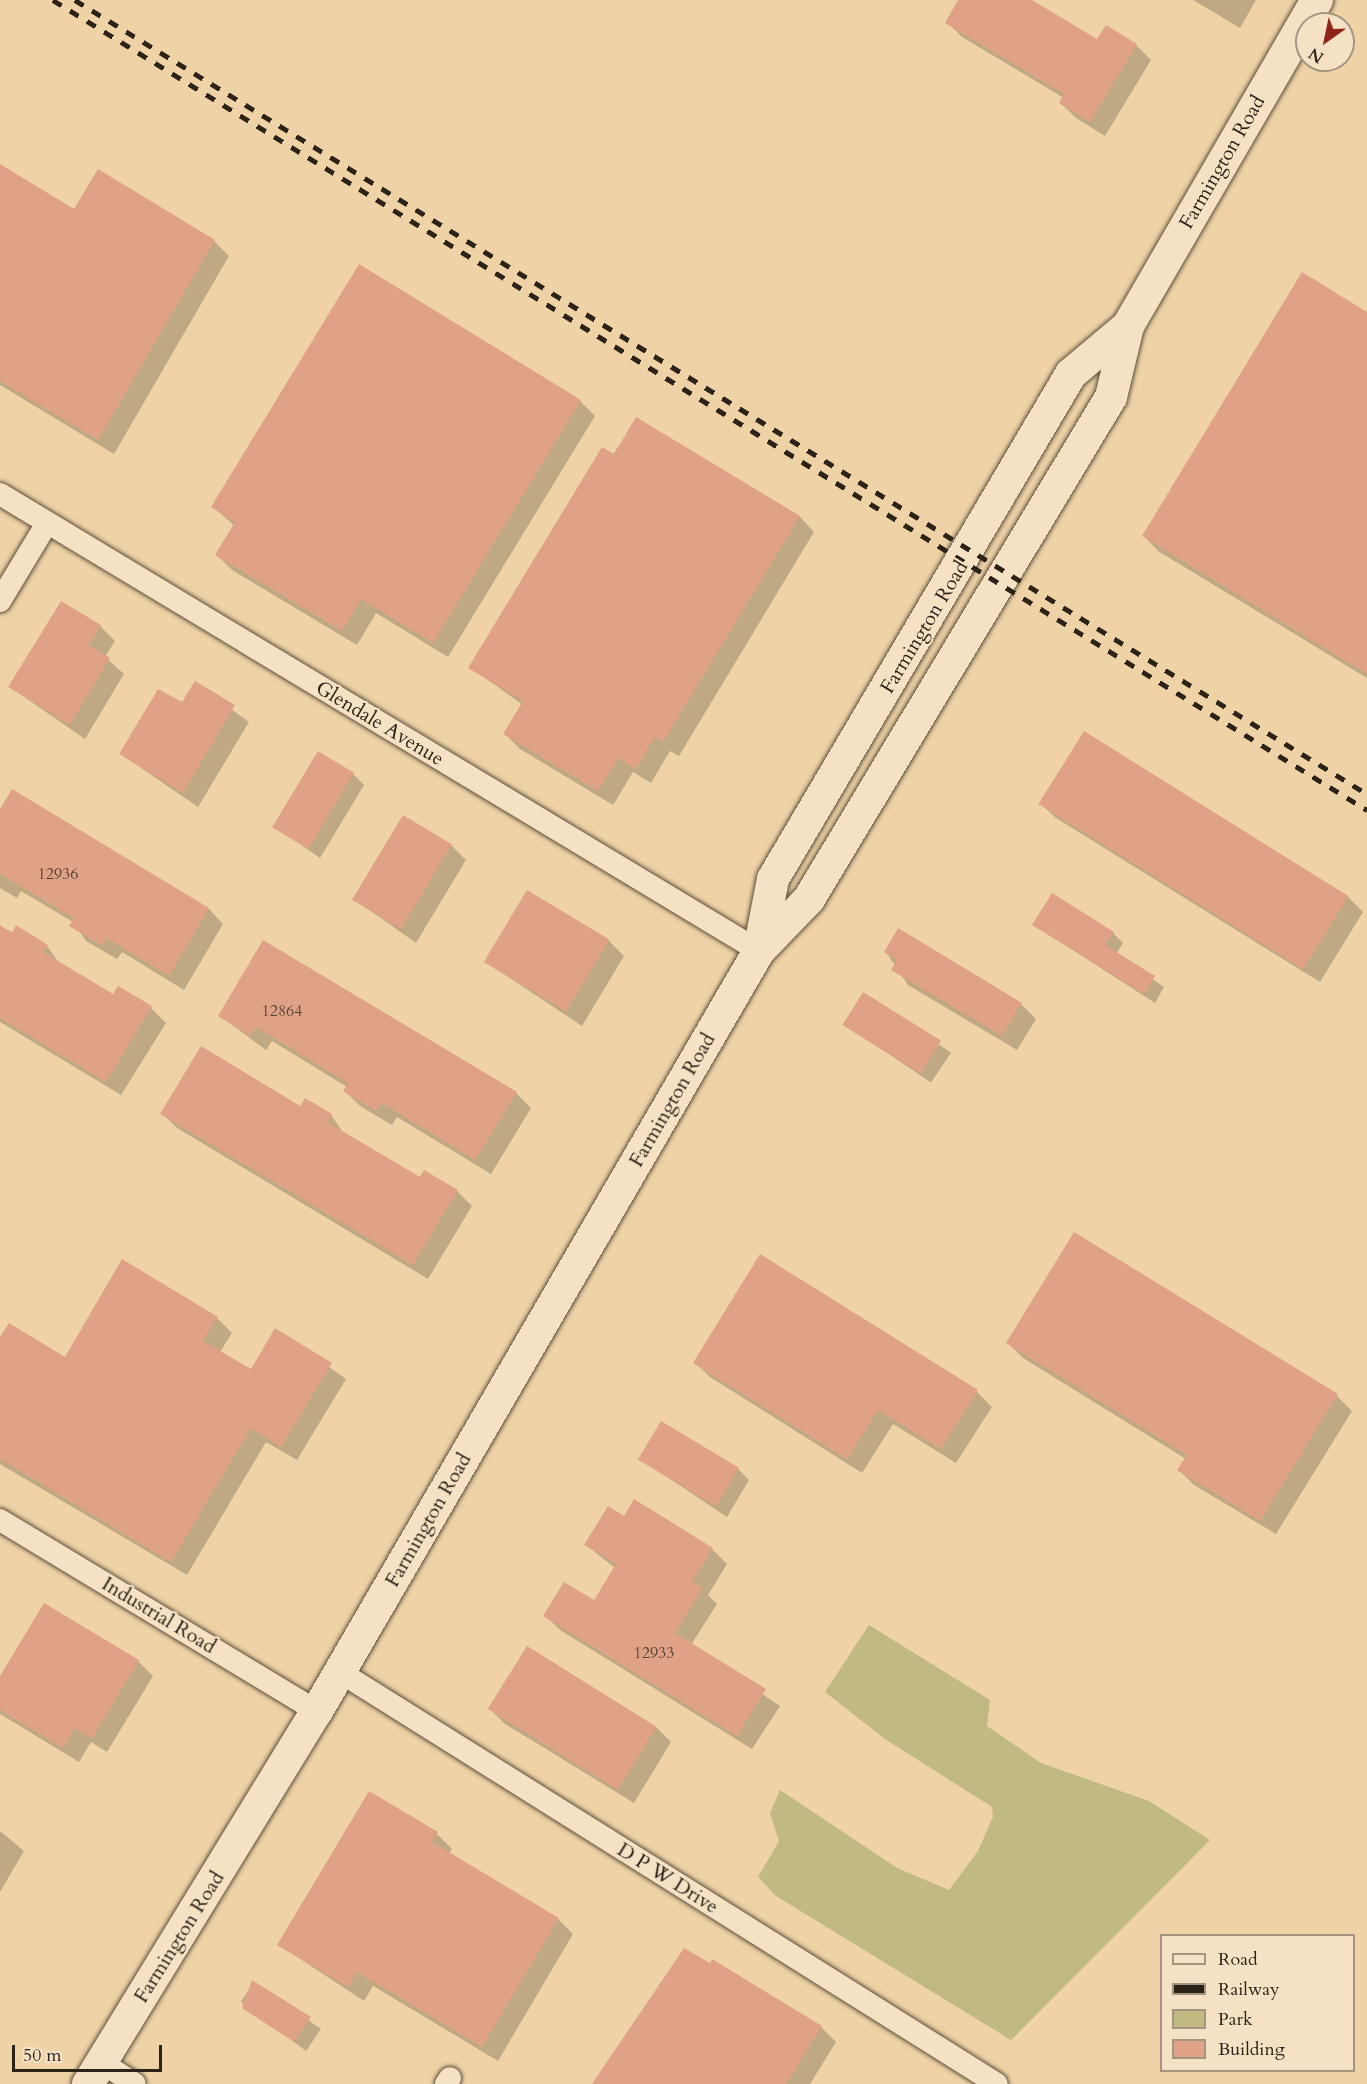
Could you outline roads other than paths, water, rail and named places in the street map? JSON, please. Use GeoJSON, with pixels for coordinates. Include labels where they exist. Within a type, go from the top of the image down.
{"type":"FeatureCollection","features":[{"type":"Feature","properties":{"kind":"main road","name":"Farmington Road"},"geometry":{"type":"LineString","coordinates":[[95,2073],[318,1711],[759,951],[809,899],[1111,397],[1128,326],[1317,0]]}},
{"type":"Feature","properties":{"kind":"main road","name":"Farmington Road"},"geometry":{"type":"LineString","coordinates":[[759,951],[773,879],[1071,375],[1128,326]]}},
{"type":"Feature","properties":{"kind":"street","name":"Glendale Avenue"},"geometry":{"type":"LineString","coordinates":[[0,494],[759,951]]}},
{"type":"Feature","properties":{"kind":"street"},"geometry":{"type":"LineString","coordinates":[[0,601],[47,523]]}},
{"type":"Feature","properties":{"kind":"street","name":"Industrial Road"},"geometry":{"type":"LineString","coordinates":[[0,1520],[318,1711]]}},
{"type":"Feature","properties":{"kind":"street","name":"D P W Drive"},"geometry":{"type":"LineString","coordinates":[[340,1672],[997,2084]]}},
{"type":"Feature","properties":{"kind":"street"},"geometry":{"type":"LineString","coordinates":[[95,2073],[135,2084]]}},
{"type":"Feature","properties":{"kind":"railway"},"geometry":{"type":"LineString","coordinates":[[53,0],[1367,810]]}},
{"type":"Feature","properties":{"kind":"railway"},"geometry":{"type":"LineString","coordinates":[[75,0],[1367,794]]}}]}
